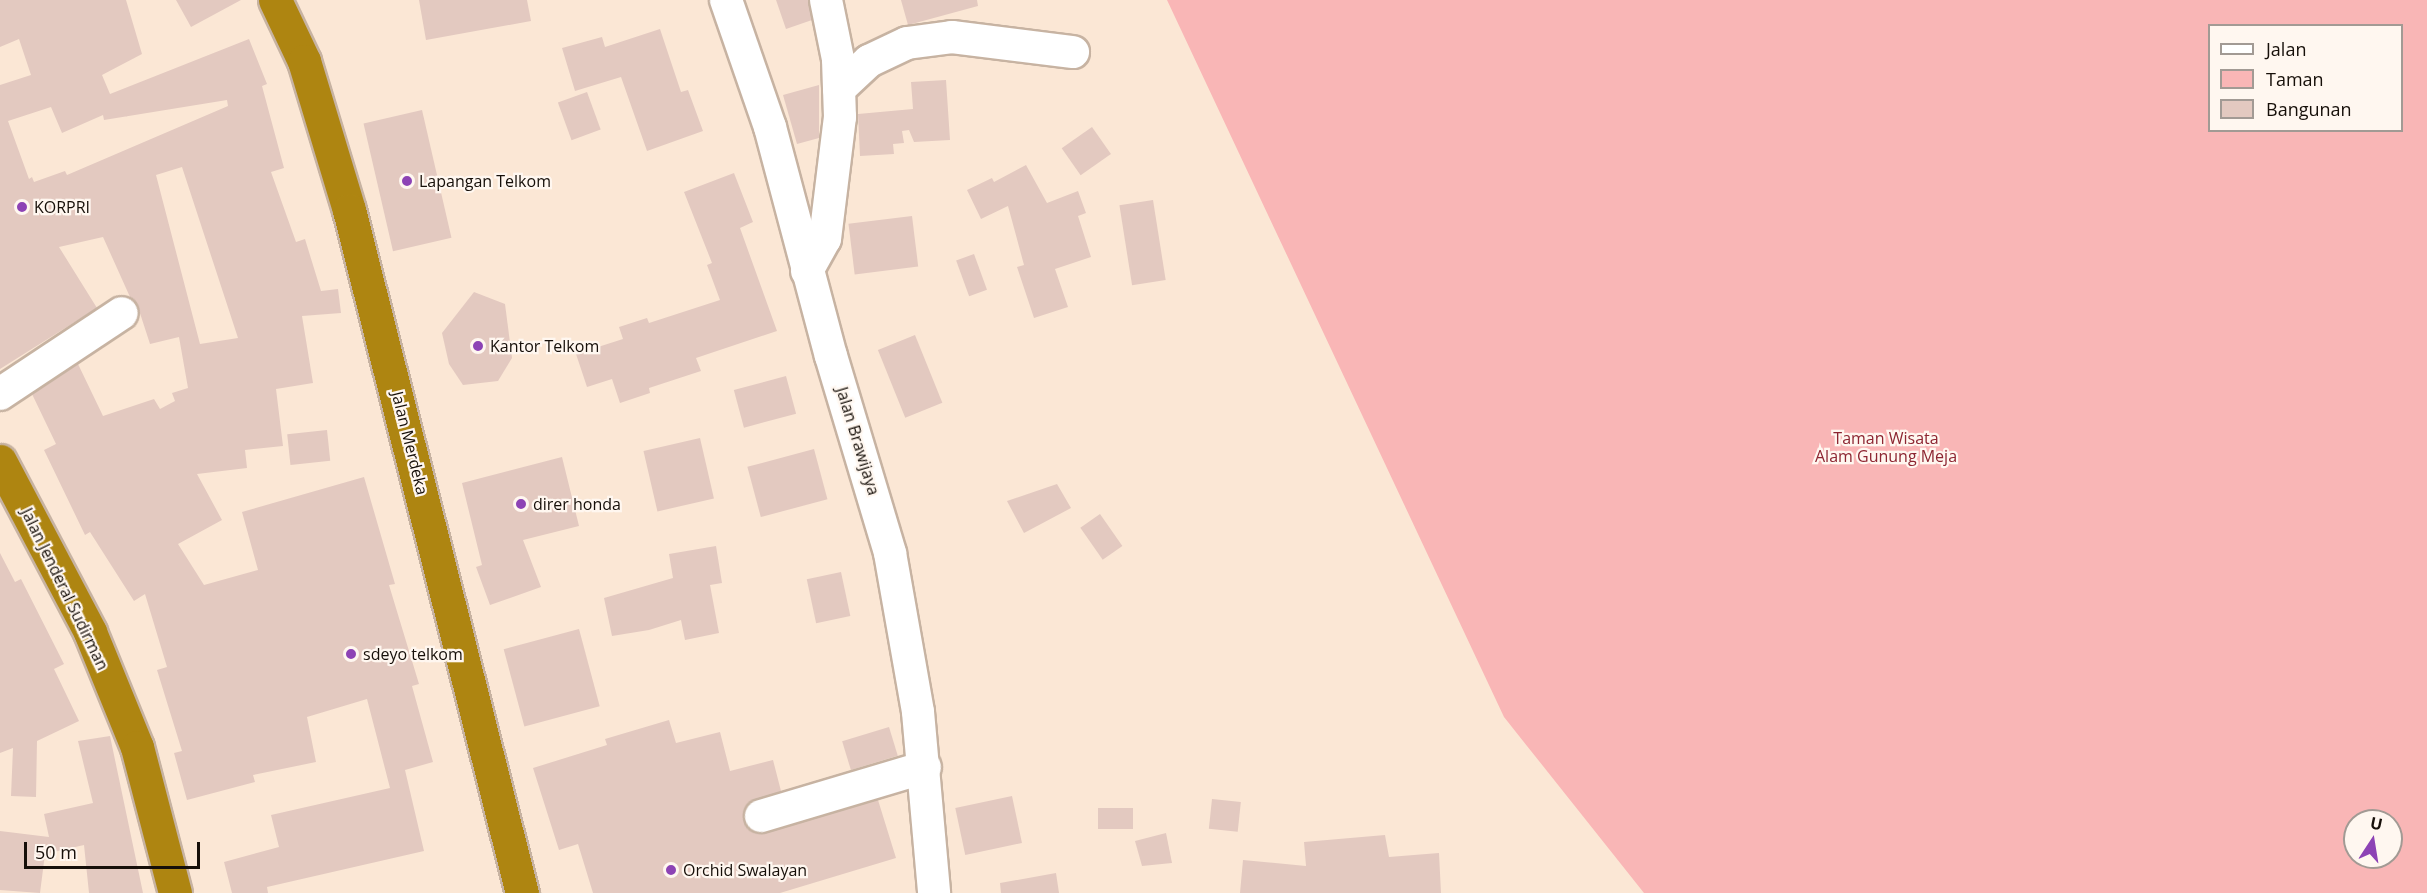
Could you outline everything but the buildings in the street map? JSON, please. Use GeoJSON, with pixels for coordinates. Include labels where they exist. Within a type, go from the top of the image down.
{"type":"FeatureCollection","features":[{"type":"Feature","properties":{"kind":"highway","name":"Jalan Merdeka"},"geometry":{"type":"LineString","coordinates":[[275,0],[304,61],[349,210],[522,893]]}},
{"type":"Feature","properties":{"kind":"highway","name":"Jalan Jenderal Sudirman"},"geometry":{"type":"LineString","coordinates":[[0,461],[90,632],[137,747],[174,893]]}},
{"type":"Feature","properties":{"kind":"street","name":"Jalan Brawijaya"},"geometry":{"type":"LineString","coordinates":[[726,0],[770,127],[807,271],[890,553],[925,767],[934,893]]}},
{"type":"Feature","properties":{"kind":"street"},"geometry":{"type":"LineString","coordinates":[[807,271],[825,239],[832,205],[839,88],[834,28],[826,0]]}},
{"type":"Feature","properties":{"kind":"street"},"geometry":{"type":"LineString","coordinates":[[839,88],[869,61],[907,43],[952,37],[1073,52]]}},
{"type":"Feature","properties":{"kind":"street"},"geometry":{"type":"LineString","coordinates":[[0,394],[122,313]]}},
{"type":"Feature","properties":{"kind":"street"},"geometry":{"type":"LineString","coordinates":[[761,816],[925,767]]}},
{"type":"Feature","properties":{"kind":"green space","name":"Taman Wisata Alam Gunung Meja"},"geometry":{"type":"Polygon","coordinates":[[[1167,0],[2427,0],[2427,893],[1644,893],[1504,717],[1167,0]]]}},
{"type":"Feature","properties":{"kind":"place","name":"Lapangan Telkom"},"geometry":{"type":"Point","coordinates":[407,181]}},
{"type":"Feature","properties":{"kind":"place","name":"KORPRI"},"geometry":{"type":"Point","coordinates":[22,207]}},
{"type":"Feature","properties":{"kind":"place","name":"Kantor Telkom"},"geometry":{"type":"Point","coordinates":[478,346]}},
{"type":"Feature","properties":{"kind":"place","name":"direr honda"},"geometry":{"type":"Point","coordinates":[521,504]}},
{"type":"Feature","properties":{"kind":"place","name":"sdeyo telkom"},"geometry":{"type":"Point","coordinates":[351,654]}},
{"type":"Feature","properties":{"kind":"place","name":"Orchid Swalayan"},"geometry":{"type":"Point","coordinates":[671,870]}}]}
